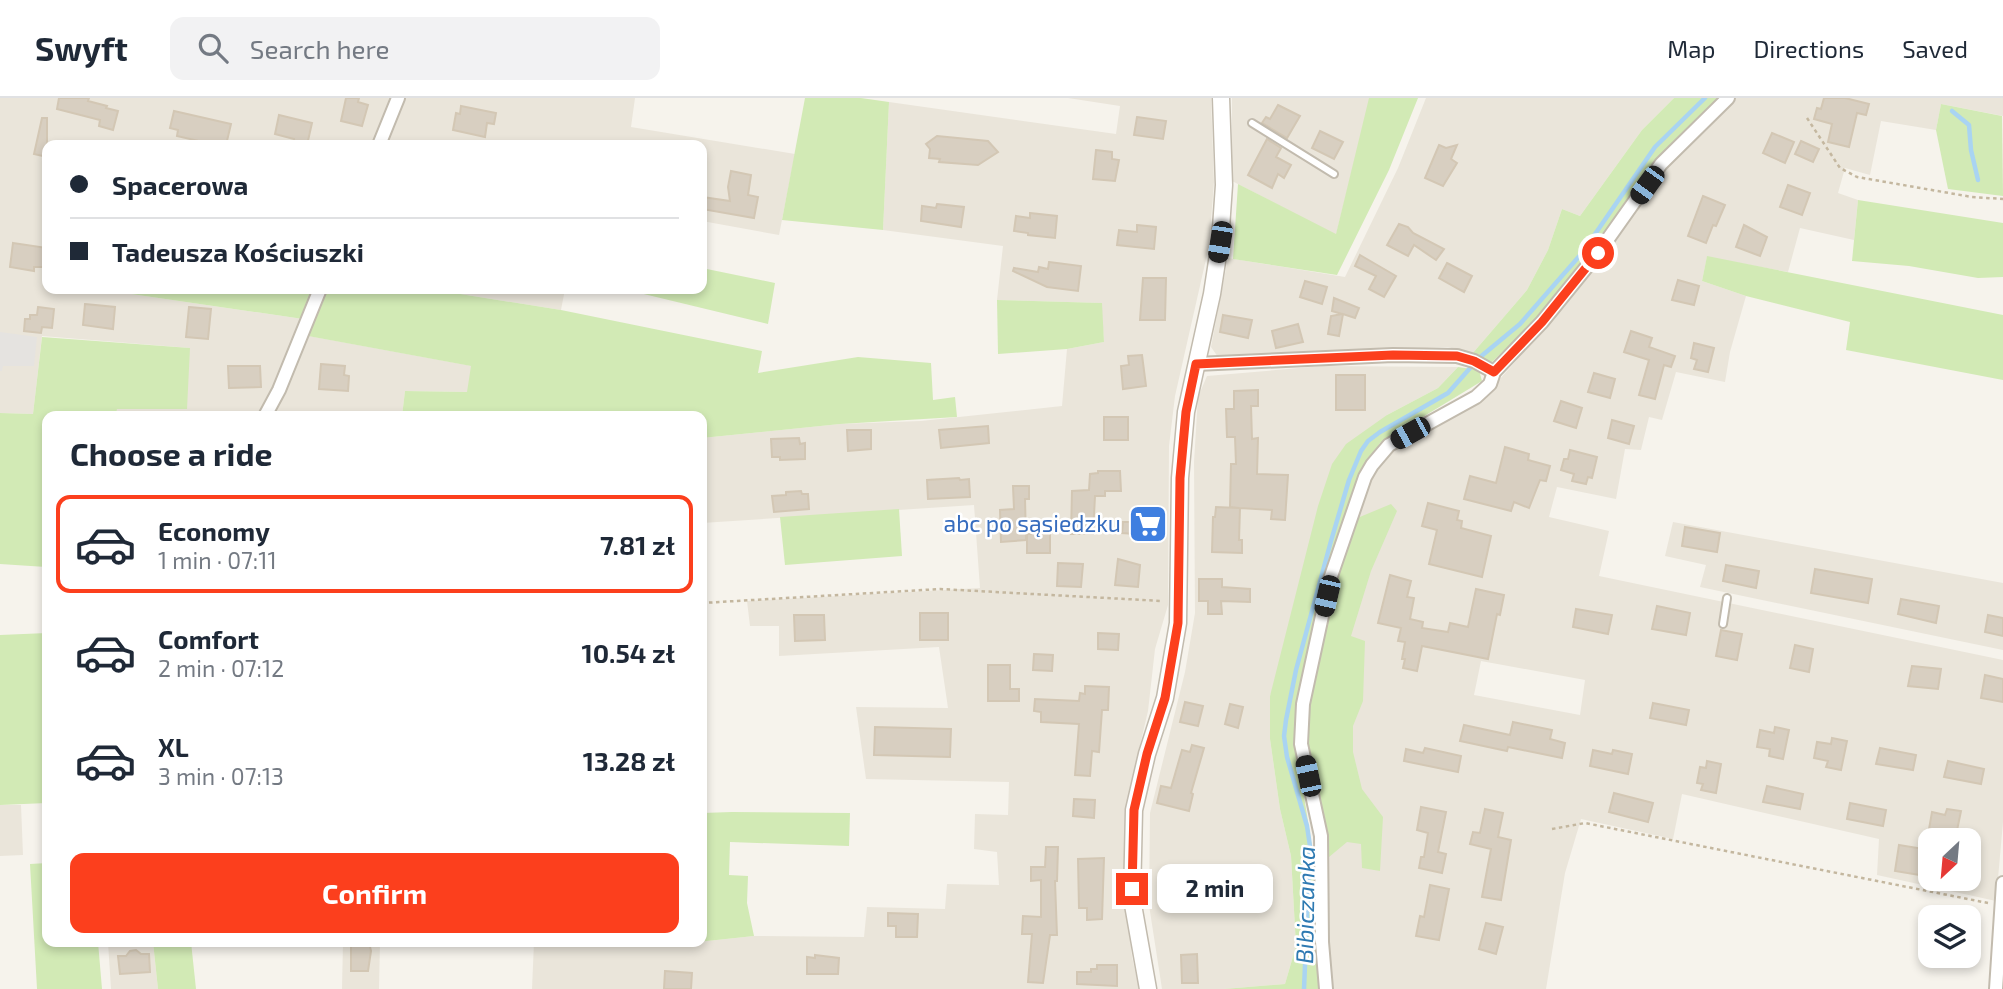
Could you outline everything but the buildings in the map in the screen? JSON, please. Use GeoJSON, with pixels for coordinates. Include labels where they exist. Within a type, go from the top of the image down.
{"type":"FeatureCollection","features":[{"type":"Feature","properties":{"kind":"street"},"geometry":{"type":"LineString","coordinates":[[381,140],[398,98]]}},
{"type":"Feature","properties":{"kind":"street"},"geometry":{"type":"LineString","coordinates":[[1148,989],[1132,899],[1134,810],[1173,663],[1180,602],[1180,478],[1186,412],[1212,294],[1220,242],[1224,184],[1221,98]]}},
{"type":"Feature","properties":{"kind":"street"},"geometry":{"type":"LineString","coordinates":[[1326,989],[1322,942],[1321,836],[1301,744],[1303,704],[1331,579],[1357,499],[1372,465],[1388,445],[1476,397],[1490,384],[1494,372],[1542,322],[1598,253],[1661,164],[1728,98]]}},
{"type":"Feature","properties":{"kind":"street"},"geometry":{"type":"LineString","coordinates":[[268,411],[318,294]]}},
{"type":"Feature","properties":{"kind":"street"},"geometry":{"type":"LineString","coordinates":[[1196,364],[1393,355],[1457,356],[1494,372]]}},
{"type":"Feature","properties":{"kind":"street"},"geometry":{"type":"LineString","coordinates":[[1996,989],[2003,883]]}},
{"type":"Feature","properties":{"kind":"lane"},"geometry":{"type":"LineString","coordinates":[[1252,122],[1334,174]]}},
{"type":"Feature","properties":{"kind":"lane"},"geometry":{"type":"LineString","coordinates":[[1723,624],[1727,598]]}},
{"type":"Feature","properties":{"kind":"path"},"geometry":{"type":"LineString","coordinates":[[1807,118],[1840,168],[1857,177],[1972,197],[2003,199]]}},
{"type":"Feature","properties":{"kind":"path"},"geometry":{"type":"LineString","coordinates":[[707,603],[940,589],[1180,602]]}},
{"type":"Feature","properties":{"kind":"path"},"geometry":{"type":"LineString","coordinates":[[1552,829],[1585,823],[1990,904],[2001,904]]}},
{"type":"Feature","properties":{"kind":"shaded area"},"geometry":{"type":"Polygon","coordinates":[[[0,98],[635,98],[631,127],[795,154],[779,235],[707,222],[707,140],[42,140],[42,294],[131,294],[303,319],[313,294],[326,294],[309,336],[472,366],[468,392],[405,391],[403,411],[117,411],[190,348],[42,336],[33,414],[0,413],[0,98]]]}},
{"type":"Feature","properties":{"kind":"shaded area"},"geometry":{"type":"Polygon","coordinates":[[[1068,98],[1211,98],[1214,182],[1209,246],[1175,396],[1169,446],[1168,605],[1155,649],[1148,711],[1128,796],[1124,879],[1132,957],[1139,989],[532,989],[534,947],[707,947],[707,941],[754,936],[864,937],[867,907],[945,909],[947,884],[999,885],[997,852],[974,849],[975,814],[1008,815],[1009,782],[866,779],[856,707],[948,708],[939,647],[779,656],[779,626],[750,626],[747,601],[980,588],[974,505],[707,523],[707,437],[840,424],[921,421],[1062,406],[1067,349],[1104,342],[1101,303],[997,300],[1003,246],[883,230],[889,102],[1116,134],[1120,106],[1068,98]]]}},
{"type":"Feature","properties":{"kind":"shaded area"},"geometry":{"type":"Polygon","coordinates":[[[1232,98],[1370,98],[1336,235],[1232,181],[1232,98]]]}},
{"type":"Feature","properties":{"kind":"shaded area"},"geometry":{"type":"Polygon","coordinates":[[[1426,98],[1674,98],[1642,130],[1580,216],[1562,209],[1548,250],[1527,290],[1472,354],[1448,347],[1218,357],[1211,347],[1228,258],[1345,277],[1398,168],[1426,98]]]}},
{"type":"Feature","properties":{"kind":"shaded area"},"geometry":{"type":"Polygon","coordinates":[[[1733,98],[2003,98],[2003,116],[1941,104],[1936,130],[1881,121],[1870,175],[1845,168],[1838,193],[1858,200],[1854,240],[1800,228],[1788,272],[1707,257],[1702,281],[1746,296],[1730,352],[1725,382],[1676,372],[1662,420],[1649,417],[1641,450],[1625,449],[1616,499],[1557,487],[1549,517],[1609,531],[1599,576],[2003,660],[2003,822],[1996,901],[1950,891],[1981,891],[1981,828],[1918,828],[1918,884],[1877,875],[1879,839],[1682,794],[1673,839],[1581,819],[1565,873],[1546,989],[1333,989],[1328,943],[1329,870],[1324,821],[1308,744],[1307,700],[1362,496],[1376,467],[1396,443],[1491,389],[1565,306],[1661,171],[1733,98]],[[1481,661],[1474,695],[1580,715],[1585,680],[1481,661]]]}},
{"type":"Feature","properties":{"kind":"shaded area"},"geometry":{"type":"Polygon","coordinates":[[[460,294],[564,294],[561,310],[460,294]]]}},
{"type":"Feature","properties":{"kind":"shaded area"},"geometry":{"type":"Polygon","coordinates":[[[0,332],[37,337],[34,366],[3,366],[0,371],[0,332]]]}},
{"type":"Feature","properties":{"kind":"shaded area"},"geometry":{"type":"Polygon","coordinates":[[[1323,366],[1458,367],[1438,388],[1387,415],[1270,696],[1270,739],[1280,809],[1291,856],[1296,946],[1285,984],[1224,989],[1162,989],[1149,905],[1150,813],[1185,672],[1195,613],[1194,462],[1198,397],[1207,376],[1323,366]]]}},
{"type":"Feature","properties":{"kind":"shaded area"},"geometry":{"type":"Polygon","coordinates":[[[1673,522],[2003,583],[2003,650],[1700,587],[1706,565],[1665,556],[1673,522]]]}},
{"type":"Feature","properties":{"kind":"shaded area"},"geometry":{"type":"Polygon","coordinates":[[[0,805],[21,805],[23,855],[0,856],[0,805]]]}},
{"type":"Feature","properties":{"kind":"shaded area"},"geometry":{"type":"Polygon","coordinates":[[[108,947],[154,947],[158,989],[111,989],[108,947]]]}},
{"type":"Feature","properties":{"kind":"shaded area"},"geometry":{"type":"Polygon","coordinates":[[[343,947],[380,947],[379,989],[342,989],[343,947]]]}},
{"type":"Feature","properties":{"kind":"green space"},"geometry":{"type":"Polygon","coordinates":[[[805,98],[861,98],[889,102],[883,230],[782,220],[805,98]]]}},
{"type":"Feature","properties":{"kind":"green space"},"geometry":{"type":"Polygon","coordinates":[[[1369,98],[1418,98],[1389,170],[1337,275],[1233,259],[1238,184],[1336,234],[1369,98]]]}},
{"type":"Feature","properties":{"kind":"green space"},"geometry":{"type":"Polygon","coordinates":[[[1674,98],[1718,98],[1656,162],[1594,251],[1537,319],[1492,362],[1472,354],[1527,290],[1548,250],[1562,209],[1580,216],[1642,130],[1674,98]]]}},
{"type":"Feature","properties":{"kind":"green space"},"geometry":{"type":"Polygon","coordinates":[[[1941,104],[2002,116],[2003,196],[1948,189],[1936,130],[1941,104]]]}},
{"type":"Feature","properties":{"kind":"green space"},"geometry":{"type":"Polygon","coordinates":[[[1858,200],[2003,223],[2003,277],[1978,278],[1909,266],[1852,261],[1858,200]]]}},
{"type":"Feature","properties":{"kind":"green space"},"geometry":{"type":"Polygon","coordinates":[[[1707,256],[2003,315],[2003,380],[1846,350],[1850,322],[1746,296],[1702,281],[1707,256]]]}},
{"type":"Feature","properties":{"kind":"green space"},"geometry":{"type":"Polygon","coordinates":[[[707,269],[775,283],[768,324],[644,294],[707,294],[707,269]]]}},
{"type":"Feature","properties":{"kind":"green space"},"geometry":{"type":"Polygon","coordinates":[[[131,294],[313,294],[303,319],[131,294]]]}},
{"type":"Feature","properties":{"kind":"green space"},"geometry":{"type":"Polygon","coordinates":[[[326,294],[460,294],[561,310],[762,351],[758,373],[858,357],[931,363],[933,400],[955,397],[957,417],[840,424],[707,437],[707,411],[403,411],[405,391],[467,392],[471,366],[308,336],[326,294]]]}},
{"type":"Feature","properties":{"kind":"green space"},"geometry":{"type":"Polygon","coordinates":[[[997,300],[1102,303],[1104,342],[1067,349],[998,354],[997,300]]]}},
{"type":"Feature","properties":{"kind":"green space"},"geometry":{"type":"Polygon","coordinates":[[[42,337],[190,348],[187,409],[42,411],[42,567],[0,564],[0,413],[33,414],[42,337]]]}},
{"type":"Feature","properties":{"kind":"green space"},"geometry":{"type":"Polygon","coordinates":[[[1458,367],[1479,370],[1482,381],[1380,443],[1366,465],[1298,701],[1294,732],[1314,860],[1317,961],[1321,989],[1224,989],[1285,984],[1296,946],[1291,856],[1280,809],[1270,739],[1270,696],[1318,506],[1332,464],[1346,444],[1387,415],[1438,388],[1458,367]]]}},
{"type":"Feature","properties":{"kind":"green space"},"geometry":{"type":"Polygon","coordinates":[[[1391,504],[1397,511],[1371,571],[1351,636],[1365,641],[1363,701],[1353,726],[1353,752],[1362,789],[1383,817],[1380,871],[1362,868],[1361,844],[1347,842],[1329,857],[1308,744],[1307,700],[1355,519],[1391,504]]]}},
{"type":"Feature","properties":{"kind":"green space"},"geometry":{"type":"Polygon","coordinates":[[[899,509],[902,556],[785,565],[780,517],[899,509]]]}},
{"type":"Feature","properties":{"kind":"green space"},"geometry":{"type":"Polygon","coordinates":[[[42,633],[42,803],[0,805],[0,635],[42,633]]]}},
{"type":"Feature","properties":{"kind":"green space"},"geometry":{"type":"Polygon","coordinates":[[[707,813],[850,813],[849,846],[730,842],[729,875],[748,876],[747,903],[754,936],[707,941],[707,813]]]}},
{"type":"Feature","properties":{"kind":"green space"},"geometry":{"type":"Polygon","coordinates":[[[42,863],[42,947],[98,947],[102,989],[37,989],[30,864],[42,863]]]}},
{"type":"Feature","properties":{"kind":"green space"},"geometry":{"type":"Polygon","coordinates":[[[154,947],[192,947],[196,989],[158,989],[154,947]]]}},
{"type":"Feature","properties":{"kind":"waterway","name":"Bibiczanka"},"geometry":{"type":"LineString","coordinates":[[1304,989],[1310,846],[1284,736],[1296,670],[1349,480],[1361,451],[1368,441],[1380,432],[1448,393],[1479,358],[1520,324],[1582,253],[1655,147],[1705,98]]}},
{"type":"Feature","properties":{"kind":"waterway"},"geometry":{"type":"LineString","coordinates":[[1952,111],[1969,125],[1978,180]]}},
{"type":"Feature","properties":{"kind":"place","name":"abc po sąsiedzku"},"geometry":{"type":"Point","coordinates":[1148,524]}},
{"type":"Feature","properties":{"kind":"route"},"geometry":{"type":"LineString","coordinates":[[1132,889],[1134,810],[1175,652],[1180,594],[1180,478],[1186,412],[1196,364],[1393,355],[1457,356],[1474,361],[1494,372],[1542,322],[1598,253]]}}]}
